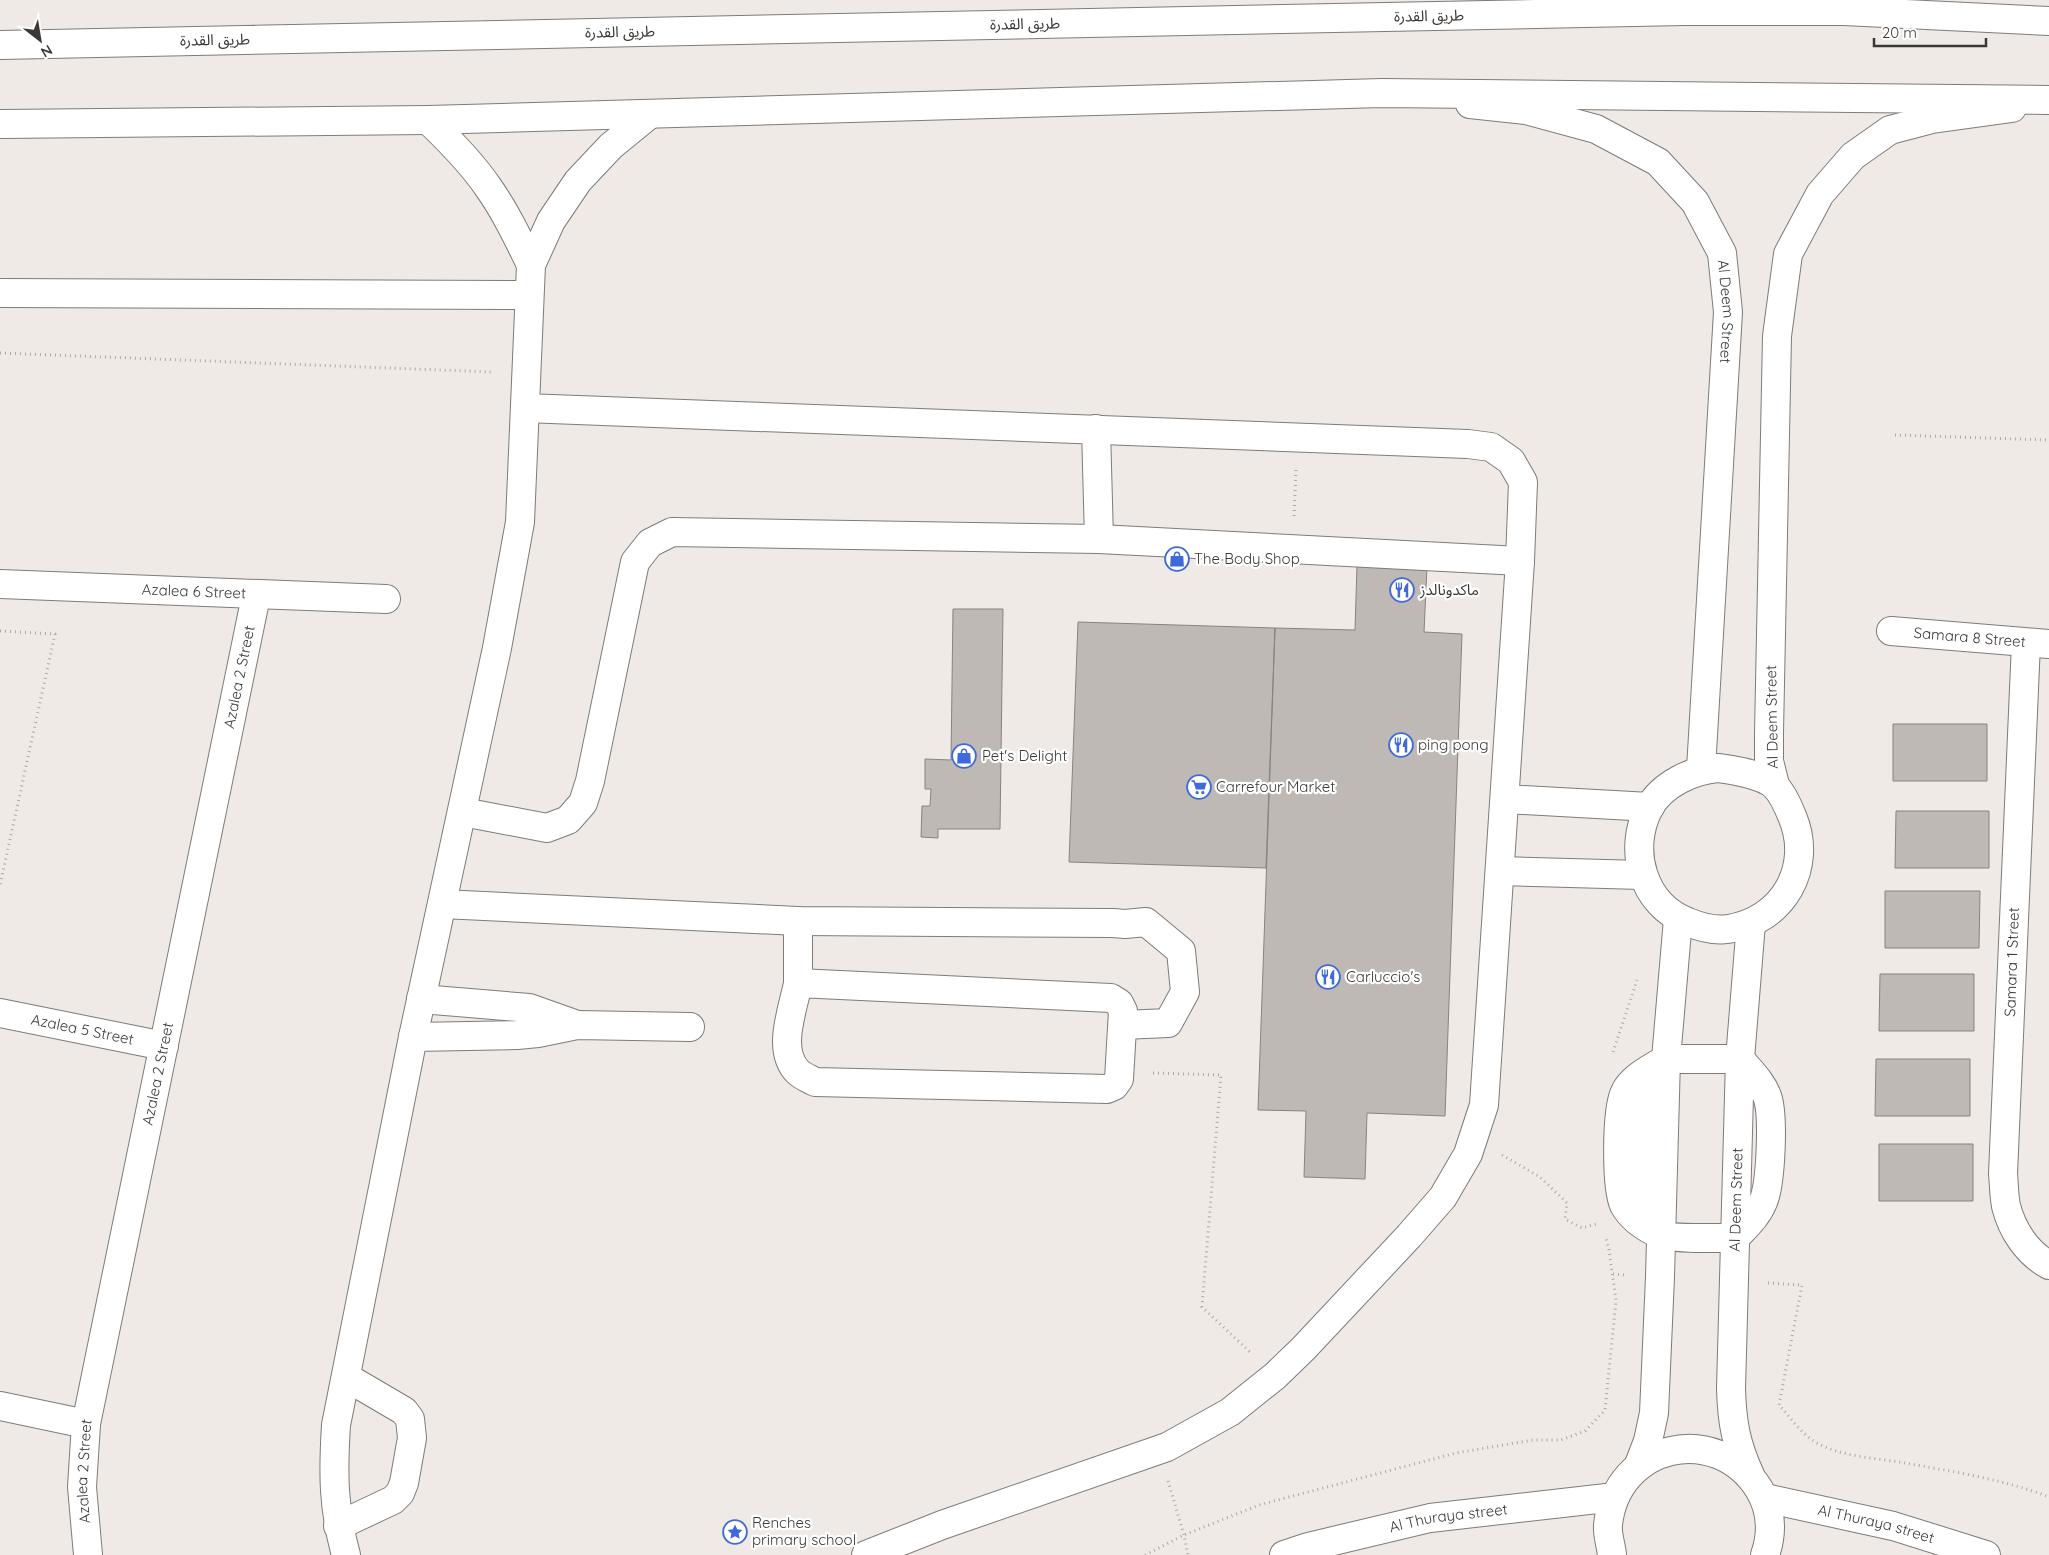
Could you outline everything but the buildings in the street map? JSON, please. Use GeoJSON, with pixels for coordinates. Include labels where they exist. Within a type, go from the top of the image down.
{"type":"FeatureCollection","features":[{"type":"Feature","properties":{"kind":"street","name":"طريق القدرة"},"geometry":{"type":"LineString","coordinates":[[0,45],[1684,11],[1844,11],[2049,21]]}},
{"type":"Feature","properties":{"kind":"street"},"geometry":{"type":"LineString","coordinates":[[0,124],[428,120],[1382,93],[2049,101]]}},
{"type":"Feature","properties":{"kind":"street","name":"Al Deem Street"},"geometry":{"type":"LineString","coordinates":[[1382,93],[1526,110],[1596,129],[1658,162],[1695,202],[1722,254],[1728,312],[1701,769]]}},
{"type":"Feature","properties":{"kind":"street","name":"Al Deem Street"},"geometry":{"type":"LineString","coordinates":[[1775,786],[1769,761],[1769,733],[1777,346],[1788,254],[1820,194],[1853,156],[1890,130],[1932,119],[2049,101]]}},
{"type":"Feature","properties":{"kind":"street"},"geometry":{"type":"LineString","coordinates":[[346,1555],[338,1526],[333,1476],[336,1425],[413,1037],[497,648],[520,522],[531,265],[551,221],[578,181],[611,146],[649,115]]}},
{"type":"Feature","properties":{"kind":"street"},"geometry":{"type":"LineString","coordinates":[[428,120],[460,151],[488,186],[511,224],[531,265]]}},
{"type":"Feature","properties":{"kind":"street"},"geometry":{"type":"LineString","coordinates":[[0,293],[529,295]]}},
{"type":"Feature","properties":{"kind":"street"},"geometry":{"type":"LineString","coordinates":[[525,408],[1468,444],[1492,447],[1512,461],[1523,482],[1520,560],[1484,1105],[1468,1154],[1443,1197],[1402,1244],[1275,1376],[1230,1412],[1167,1447],[942,1525],[866,1555]]}},
{"type":"Feature","properties":{"kind":"street"},"geometry":{"type":"LineString","coordinates":[[1096,429],[1098,539]]}},
{"type":"Feature","properties":{"kind":"street"},"geometry":{"type":"LineString","coordinates":[[463,812],[547,828],[568,820],[583,803],[590,781],[635,562],[650,544],[672,532],[1098,539],[1520,560]]}},
{"type":"Feature","properties":{"kind":"street","name":"Azalea 6 Street"},"geometry":{"type":"LineString","coordinates":[[0,584],[386,600]]}},
{"type":"Feature","properties":{"kind":"street","name":"Azalea 2 Street"},"geometry":{"type":"LineString","coordinates":[[88,1555],[82,1487],[86,1424],[256,596]]}},
{"type":"Feature","properties":{"kind":"street","name":"Samara 8 Street"},"geometry":{"type":"LineString","coordinates":[[1891,631],[2037,644]]}},
{"type":"Feature","properties":{"kind":"street","name":"Samara 1 Street"},"geometry":{"type":"LineString","coordinates":[[2037,644],[2004,1174],[2006,1205],[2017,1235],[2039,1259],[2049,1265]]}},
{"type":"Feature","properties":{"kind":"street"},"geometry":{"type":"LineString","coordinates":[[1718,768],[1745,772],[1775,786],[1788,805],[1799,831],[1800,859],[1792,885],[1775,908],[1751,923],[1727,929],[1701,928],[1678,919],[1662,906],[1650,892],[1642,875],[1638,852],[1641,828],[1650,807],[1668,786],[1701,769],[1718,768]]}},
{"type":"Feature","properties":{"kind":"street"},"geometry":{"type":"LineString","coordinates":[[1504,799],[1650,807]]}},
{"type":"Feature","properties":{"kind":"street"},"geometry":{"type":"LineString","coordinates":[[1500,871],[1642,875]]}},
{"type":"Feature","properties":{"kind":"street"},"geometry":{"type":"LineString","coordinates":[[442,904],[798,921],[1125,924],[1146,922],[1181,951],[1185,992],[1168,1023],[1123,1025]]}},
{"type":"Feature","properties":{"kind":"street"},"geometry":{"type":"LineString","coordinates":[[1638,1467],[1648,1441],[1654,1413],[1660,1278],[1652,1230],[1678,919]]}},
{"type":"Feature","properties":{"kind":"street"},"geometry":{"type":"LineString","coordinates":[[798,921],[798,983],[786,1038],[789,1057],[798,1072],[815,1082],[1107,1089],[1114,1086],[1119,1079],[1123,1011],[1119,1003],[1111,998],[798,983]]}},
{"type":"Feature","properties":{"kind":"street","name":"Al Deem Street"},"geometry":{"type":"LineString","coordinates":[[1750,1475],[1738,1448],[1732,1419],[1731,1389],[1734,1281],[1740,1233],[1751,923]]}},
{"type":"Feature","properties":{"kind":"street"},"geometry":{"type":"LineString","coordinates":[[421,999],[529,1008],[577,1025]]}},
{"type":"Feature","properties":{"kind":"street","name":"Azalea 5 Street"},"geometry":{"type":"LineString","coordinates":[[0,1012],[164,1046]]}},
{"type":"Feature","properties":{"kind":"street"},"geometry":{"type":"LineString","coordinates":[[413,1037],[517,1035],[577,1025],[690,1027]]}},
{"type":"Feature","properties":{"kind":"street"},"geometry":{"type":"LineString","coordinates":[[1740,1233],[1652,1230],[1625,1206],[1620,1194],[1618,1181],[1620,1104],[1632,1081],[1666,1059],[1747,1067]]}},
{"type":"Feature","properties":{"kind":"street"},"geometry":{"type":"LineString","coordinates":[[338,1526],[392,1500],[400,1492],[404,1483],[412,1438],[410,1419],[404,1411],[346,1376]]}},
{"type":"Feature","properties":{"kind":"street"},"geometry":{"type":"LineString","coordinates":[[0,1406],[86,1424]]}},
{"type":"Feature","properties":{"kind":"street"},"geometry":{"type":"LineString","coordinates":[[1612,1555],[1608,1526],[1615,1497],[1625,1481],[1638,1467],[1659,1454],[1683,1448],[1708,1450],[1731,1460],[1750,1475],[1765,1498],[1770,1520],[1770,1542],[1765,1555]]}},
{"type":"Feature","properties":{"kind":"street","name":"Al Thuraya street"},"geometry":{"type":"LineString","coordinates":[[1284,1555],[1308,1547],[1430,1518],[1615,1497]]}},
{"type":"Feature","properties":{"kind":"street","name":"Al Thuraya street"},"geometry":{"type":"LineString","coordinates":[[1765,1498],[1893,1526],[1986,1555]]}},
{"type":"Feature","properties":{"kind":"path"},"geometry":{"type":"LineString","coordinates":[[0,353],[526,374]]}},
{"type":"Feature","properties":{"kind":"path"},"geometry":{"type":"LineString","coordinates":[[1895,435],[2049,440]]}},
{"type":"Feature","properties":{"kind":"path"},"geometry":{"type":"LineString","coordinates":[[1293,549],[1298,437]]}},
{"type":"Feature","properties":{"kind":"path"},"geometry":{"type":"LineString","coordinates":[[0,631],[55,634],[0,885]]}},
{"type":"Feature","properties":{"kind":"path"},"geometry":{"type":"LineString","coordinates":[[1611,1058],[1640,972]]}},
{"type":"Feature","properties":{"kind":"path"},"geometry":{"type":"LineString","coordinates":[[1119,1072],[1221,1074],[1202,1307],[1275,1376]]}},
{"type":"Feature","properties":{"kind":"path"},"geometry":{"type":"LineString","coordinates":[[1473,1139],[1540,1177],[1567,1204],[1566,1219],[1582,1228],[1601,1222]]}},
{"type":"Feature","properties":{"kind":"path"},"geometry":{"type":"LineString","coordinates":[[1145,1555],[1184,1534],[1259,1505],[1456,1452],[1533,1440],[1561,1440],[1586,1431],[1605,1410],[1616,1300],[1613,1274],[1604,1232]]}},
{"type":"Feature","properties":{"kind":"path"},"geometry":{"type":"LineString","coordinates":[[1613,1274],[1660,1278]]}},
{"type":"Feature","properties":{"kind":"path"},"geometry":{"type":"LineString","coordinates":[[1734,1281],[1802,1285],[1779,1405],[1798,1428],[1816,1442],[1839,1452],[1907,1463],[2027,1488],[2049,1497]]}},
{"type":"Feature","properties":{"kind":"path"},"geometry":{"type":"LineString","coordinates":[[1156,1451],[1184,1534],[1188,1555]]}},
{"type":"Feature","properties":{"kind":"place","name":"The Body Shop"},"geometry":{"type":"Point","coordinates":[1177,559]}},
{"type":"Feature","properties":{"kind":"place","name":"ماكدونالدز"},"geometry":{"type":"Point","coordinates":[1402,590]}},
{"type":"Feature","properties":{"kind":"place","name":"ping pong"},"geometry":{"type":"Point","coordinates":[1401,745]}},
{"type":"Feature","properties":{"kind":"place","name":"Pet's Delight"},"geometry":{"type":"Point","coordinates":[964,756]}},
{"type":"Feature","properties":{"kind":"place","name":"Carrefour Market"},"geometry":{"type":"Point","coordinates":[1199,787]}},
{"type":"Feature","properties":{"kind":"place","name":"Carluccio's"},"geometry":{"type":"Point","coordinates":[1328,977]}},
{"type":"Feature","properties":{"kind":"place","name":"Renches primary school"},"geometry":{"type":"Point","coordinates":[735,1532]}}]}
